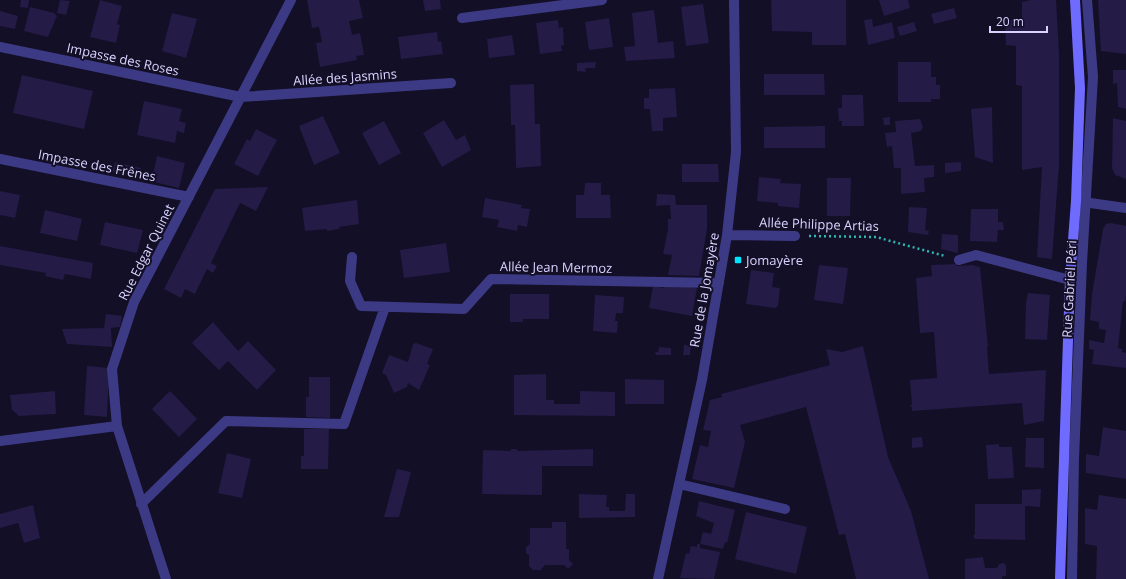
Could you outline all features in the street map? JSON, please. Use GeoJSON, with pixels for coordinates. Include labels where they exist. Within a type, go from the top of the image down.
{"type":"FeatureCollection","features":[{"type":"Feature","properties":{"kind":"main road","name":"Rue Gabriel Péri"},"geometry":{"type":"LineString","coordinates":[[1060,579],[1070,280],[1081,201],[1080,88],[1075,0]]}},
{"type":"Feature","properties":{"kind":"street","name":"Rue Edgar Quinet"},"geometry":{"type":"LineString","coordinates":[[166,579],[117,426],[112,369],[134,302],[291,0]]}},
{"type":"Feature","properties":{"kind":"street"},"geometry":{"type":"LineString","coordinates":[[462,18],[602,0]]}},
{"type":"Feature","properties":{"kind":"street","name":"Rue de la Jomayère"},"geometry":{"type":"LineString","coordinates":[[658,579],[702,380],[727,235],[736,152],[734,0]]}},
{"type":"Feature","properties":{"kind":"street","name":"Rue Gabriel Péri"},"geometry":{"type":"LineString","coordinates":[[1072,579],[1081,201],[1093,77],[1087,0]]}},
{"type":"Feature","properties":{"kind":"street","name":"Impasse des Roses"},"geometry":{"type":"LineString","coordinates":[[0,46],[241,98]]}},
{"type":"Feature","properties":{"kind":"street","name":"Allée des Jasmins"},"geometry":{"type":"LineString","coordinates":[[241,98],[451,83]]}},
{"type":"Feature","properties":{"kind":"street","name":"Impasse des Frênes"},"geometry":{"type":"LineString","coordinates":[[0,159],[189,197]]}},
{"type":"Feature","properties":{"kind":"street"},"geometry":{"type":"LineString","coordinates":[[1081,201],[1126,208]]}},
{"type":"Feature","properties":{"kind":"street","name":"Allée Philippe Artias"},"geometry":{"type":"LineString","coordinates":[[727,235],[795,236]]}},
{"type":"Feature","properties":{"kind":"street"},"geometry":{"type":"LineString","coordinates":[[959,260],[976,255],[1070,280]]}},
{"type":"Feature","properties":{"kind":"street","name":"Allée Jean Mermoz"},"geometry":{"type":"LineString","coordinates":[[352,257],[350,281],[361,306],[464,309],[491,278],[719,283]]}},
{"type":"Feature","properties":{"kind":"street"},"geometry":{"type":"LineString","coordinates":[[141,504],[226,421],[344,424],[385,306]]}},
{"type":"Feature","properties":{"kind":"street"},"geometry":{"type":"LineString","coordinates":[[0,441],[117,426]]}},
{"type":"Feature","properties":{"kind":"street"},"geometry":{"type":"LineString","coordinates":[[679,484],[785,509]]}},
{"type":"Feature","properties":{"kind":"path","name":"Allée Philippe Artias"},"geometry":{"type":"LineString","coordinates":[[795,236],[876,237],[959,260]]}},
{"type":"Feature","properties":{"kind":"building"},"geometry":{"type":"Polygon","coordinates":[[[21,0],[29,0],[28,8],[20,7],[21,0]]]}},
{"type":"Feature","properties":{"kind":"building"},"geometry":{"type":"Polygon","coordinates":[[[60,0],[70,1],[66,15],[57,13],[60,0]]]}},
{"type":"Feature","properties":{"kind":"building"},"geometry":{"type":"Polygon","coordinates":[[[100,0],[122,6],[117,24],[120,25],[116,43],[90,37],[100,0]]]}},
{"type":"Feature","properties":{"kind":"building"},"geometry":{"type":"Polygon","coordinates":[[[307,0],[359,0],[363,18],[349,21],[352,35],[360,33],[364,55],[356,56],[357,60],[320,67],[316,43],[322,42],[319,27],[312,28],[307,0]]]}},
{"type":"Feature","properties":{"kind":"building"},"geometry":{"type":"Polygon","coordinates":[[[423,0],[440,0],[441,9],[425,11],[423,0]]]}},
{"type":"Feature","properties":{"kind":"building"},"geometry":{"type":"Polygon","coordinates":[[[771,0],[846,0],[846,45],[812,45],[812,32],[772,31],[771,0]]]}},
{"type":"Feature","properties":{"kind":"building"},"geometry":{"type":"Polygon","coordinates":[[[879,0],[908,0],[910,8],[884,16],[879,0]]]}},
{"type":"Feature","properties":{"kind":"building"},"geometry":{"type":"Polygon","coordinates":[[[1031,0],[1056,0],[1059,54],[1059,165],[1052,259],[1037,257],[1042,167],[1022,170],[1022,86],[1016,85],[1016,46],[1006,45],[1005,20],[1022,19],[1022,2],[1031,0]]]}},
{"type":"Feature","properties":{"kind":"building"},"geometry":{"type":"Polygon","coordinates":[[[1098,0],[1126,0],[1126,54],[1101,51],[1098,0]]]}},
{"type":"Feature","properties":{"kind":"building"},"geometry":{"type":"Polygon","coordinates":[[[703,4],[709,43],[686,46],[681,7],[703,4]]]}},
{"type":"Feature","properties":{"kind":"building"},"geometry":{"type":"Polygon","coordinates":[[[30,7],[54,13],[57,16],[48,37],[24,31],[30,7]]]}},
{"type":"Feature","properties":{"kind":"building"},"geometry":{"type":"Polygon","coordinates":[[[954,8],[957,18],[934,24],[931,14],[954,8]]]}},
{"type":"Feature","properties":{"kind":"building"},"geometry":{"type":"Polygon","coordinates":[[[654,10],[658,43],[673,41],[675,58],[626,61],[624,47],[635,46],[632,13],[654,10]]]}},
{"type":"Feature","properties":{"kind":"building"},"geometry":{"type":"Polygon","coordinates":[[[0,11],[18,16],[15,29],[0,26],[0,11]]]}},
{"type":"Feature","properties":{"kind":"building"},"geometry":{"type":"Polygon","coordinates":[[[172,13],[197,19],[186,58],[162,51],[172,13]]]}},
{"type":"Feature","properties":{"kind":"building"},"geometry":{"type":"Polygon","coordinates":[[[609,18],[613,47],[589,50],[585,22],[609,18]]]}},
{"type":"Feature","properties":{"kind":"building"},"geometry":{"type":"Polygon","coordinates":[[[872,19],[873,27],[892,22],[895,38],[868,45],[864,20],[872,19]]]}},
{"type":"Feature","properties":{"kind":"building"},"geometry":{"type":"Polygon","coordinates":[[[558,20],[559,28],[563,27],[564,45],[561,46],[562,51],[540,54],[536,23],[558,20]]]}},
{"type":"Feature","properties":{"kind":"building"},"geometry":{"type":"Polygon","coordinates":[[[914,22],[917,31],[900,36],[897,27],[914,22]]]}},
{"type":"Feature","properties":{"kind":"building"},"geometry":{"type":"Polygon","coordinates":[[[437,32],[438,42],[441,41],[443,54],[401,59],[398,37],[437,32]]]}},
{"type":"Feature","properties":{"kind":"building"},"geometry":{"type":"Polygon","coordinates":[[[512,35],[515,55],[489,58],[487,39],[512,35]]]}},
{"type":"Feature","properties":{"kind":"building"},"geometry":{"type":"Polygon","coordinates":[[[596,62],[595,68],[585,68],[586,72],[577,71],[577,63],[596,62]]]}},
{"type":"Feature","properties":{"kind":"building"},"geometry":{"type":"Polygon","coordinates":[[[898,62],[931,62],[931,77],[936,77],[936,85],[940,85],[940,99],[931,99],[931,102],[898,102],[898,62]]]}},
{"type":"Feature","properties":{"kind":"building"},"geometry":{"type":"Polygon","coordinates":[[[1113,70],[1126,70],[1126,109],[1118,107],[1117,83],[1113,84],[1113,70]]]}},
{"type":"Feature","properties":{"kind":"building"},"geometry":{"type":"Polygon","coordinates":[[[764,74],[824,74],[825,95],[764,95],[764,74]]]}},
{"type":"Feature","properties":{"kind":"building"},"geometry":{"type":"Polygon","coordinates":[[[22,75],[93,91],[84,129],[13,113],[22,75]]]}},
{"type":"Feature","properties":{"kind":"building"},"geometry":{"type":"Polygon","coordinates":[[[534,84],[535,124],[540,124],[541,166],[516,168],[515,125],[511,125],[510,85],[534,84]]]}},
{"type":"Feature","properties":{"kind":"building"},"geometry":{"type":"Polygon","coordinates":[[[675,88],[677,117],[663,118],[663,131],[652,131],[650,109],[644,109],[644,98],[649,98],[649,89],[675,88]]]}},
{"type":"Feature","properties":{"kind":"building"},"geometry":{"type":"Polygon","coordinates":[[[842,95],[863,95],[864,126],[842,126],[842,121],[839,121],[838,108],[842,108],[842,95]]]}},
{"type":"Feature","properties":{"kind":"building"},"geometry":{"type":"Polygon","coordinates":[[[144,101],[182,109],[179,121],[186,123],[184,133],[177,131],[175,143],[137,135],[144,101]]]}},
{"type":"Feature","properties":{"kind":"building"},"geometry":{"type":"Polygon","coordinates":[[[992,107],[993,163],[975,157],[971,109],[992,107]]]}},
{"type":"Feature","properties":{"kind":"building"},"geometry":{"type":"Polygon","coordinates":[[[323,116],[340,153],[314,165],[299,126],[323,116]]]}},
{"type":"Feature","properties":{"kind":"building"},"geometry":{"type":"Polygon","coordinates":[[[890,117],[890,125],[884,125],[883,118],[890,117]]]}},
{"type":"Feature","properties":{"kind":"building"},"geometry":{"type":"Polygon","coordinates":[[[1113,118],[1126,121],[1126,179],[1115,175],[1112,168],[1113,118]]]}},
{"type":"Feature","properties":{"kind":"building"},"geometry":{"type":"Polygon","coordinates":[[[920,119],[923,127],[921,131],[911,133],[915,166],[934,165],[934,177],[924,178],[925,192],[901,194],[901,168],[894,168],[892,146],[887,147],[885,133],[896,132],[895,121],[920,119]]]}},
{"type":"Feature","properties":{"kind":"building"},"geometry":{"type":"Polygon","coordinates":[[[444,120],[456,140],[465,135],[471,150],[442,167],[423,133],[444,120]]]}},
{"type":"Feature","properties":{"kind":"building"},"geometry":{"type":"Polygon","coordinates":[[[384,121],[401,153],[379,165],[362,133],[384,121]]]}},
{"type":"Feature","properties":{"kind":"building"},"geometry":{"type":"Polygon","coordinates":[[[825,126],[825,148],[764,148],[764,127],[825,126]]]}},
{"type":"Feature","properties":{"kind":"building"},"geometry":{"type":"Polygon","coordinates":[[[256,129],[277,140],[258,176],[234,164],[247,139],[250,141],[256,129]]]}},
{"type":"Feature","properties":{"kind":"building"},"geometry":{"type":"Polygon","coordinates":[[[157,156],[185,163],[179,188],[112,172],[115,162],[141,168],[140,172],[153,175],[157,156]]]}},
{"type":"Feature","properties":{"kind":"building"},"geometry":{"type":"Polygon","coordinates":[[[961,162],[961,171],[945,173],[945,163],[961,162]]]}},
{"type":"Feature","properties":{"kind":"building"},"geometry":{"type":"Polygon","coordinates":[[[682,164],[718,164],[719,182],[682,182],[682,164]]]}},
{"type":"Feature","properties":{"kind":"building"},"geometry":{"type":"Polygon","coordinates":[[[759,177],[781,179],[780,183],[801,184],[799,208],[778,206],[778,203],[757,201],[759,177]]]}},
{"type":"Feature","properties":{"kind":"building"},"geometry":{"type":"Polygon","coordinates":[[[827,178],[851,178],[850,216],[827,216],[827,178]]]}},
{"type":"Feature","properties":{"kind":"building"},"geometry":{"type":"Polygon","coordinates":[[[585,183],[601,183],[601,195],[610,195],[611,218],[576,218],[576,195],[584,195],[585,183]]]}},
{"type":"Feature","properties":{"kind":"building"},"geometry":{"type":"Polygon","coordinates":[[[268,187],[256,211],[240,203],[211,263],[217,266],[213,273],[207,269],[195,294],[185,289],[181,298],[164,289],[215,189],[268,187]]]}},
{"type":"Feature","properties":{"kind":"building"},"geometry":{"type":"Polygon","coordinates":[[[0,191],[20,195],[15,218],[0,215],[0,191]]]}},
{"type":"Feature","properties":{"kind":"building"},"geometry":{"type":"Polygon","coordinates":[[[657,194],[675,195],[676,205],[707,205],[707,229],[699,276],[668,275],[672,255],[663,254],[668,229],[668,219],[671,219],[670,205],[656,206],[657,194]]]}},
{"type":"Feature","properties":{"kind":"building"},"geometry":{"type":"Polygon","coordinates":[[[485,198],[522,205],[521,208],[530,209],[527,227],[518,225],[517,231],[497,227],[499,220],[482,217],[485,198]]]}},
{"type":"Feature","properties":{"kind":"building"},"geometry":{"type":"Polygon","coordinates":[[[357,200],[359,224],[339,227],[339,229],[327,231],[327,229],[305,231],[302,208],[357,200]]]}},
{"type":"Feature","properties":{"kind":"building"},"geometry":{"type":"Polygon","coordinates":[[[909,207],[927,208],[925,230],[929,231],[928,235],[908,232],[909,207]]]}},
{"type":"Feature","properties":{"kind":"building"},"geometry":{"type":"Polygon","coordinates":[[[971,209],[998,209],[998,222],[1003,222],[1004,230],[998,230],[997,242],[970,241],[971,209]]]}},
{"type":"Feature","properties":{"kind":"building"},"geometry":{"type":"Polygon","coordinates":[[[45,210],[82,219],[77,241],[40,233],[45,210]]]}},
{"type":"Feature","properties":{"kind":"building"},"geometry":{"type":"Polygon","coordinates":[[[105,222],[143,230],[137,253],[100,245],[105,222]]]}},
{"type":"Feature","properties":{"kind":"building"},"geometry":{"type":"Polygon","coordinates":[[[1111,223],[1126,226],[1126,295],[1125,302],[1123,301],[1118,348],[1122,349],[1122,352],[1126,353],[1126,368],[1092,364],[1094,350],[1089,349],[1089,340],[1104,343],[1106,330],[1099,329],[1099,322],[1090,320],[1092,294],[1103,229],[1106,224],[1111,223]]]}},
{"type":"Feature","properties":{"kind":"building"},"geometry":{"type":"Polygon","coordinates":[[[942,234],[958,235],[958,253],[941,249],[942,234]]]}},
{"type":"Feature","properties":{"kind":"building"},"geometry":{"type":"Polygon","coordinates":[[[446,243],[450,272],[404,278],[400,250],[446,243]]]}},
{"type":"Feature","properties":{"kind":"building"},"geometry":{"type":"Polygon","coordinates":[[[0,246],[93,263],[91,279],[65,274],[63,280],[45,276],[46,273],[0,265],[0,246]]]}},
{"type":"Feature","properties":{"kind":"building"},"geometry":{"type":"Polygon","coordinates":[[[956,264],[957,266],[972,265],[980,267],[988,346],[989,374],[1046,370],[1044,421],[1024,425],[1022,403],[912,411],[912,407],[910,407],[912,404],[910,380],[937,378],[934,332],[920,333],[916,278],[932,276],[931,265],[956,264]]]}},
{"type":"Feature","properties":{"kind":"building"},"geometry":{"type":"Polygon","coordinates":[[[819,265],[848,268],[843,304],[814,300],[819,265]]]}},
{"type":"Feature","properties":{"kind":"building"},"geometry":{"type":"Polygon","coordinates":[[[751,270],[774,273],[772,287],[780,288],[778,306],[775,308],[746,304],[751,270]]]}},
{"type":"Feature","properties":{"kind":"building"},"geometry":{"type":"Polygon","coordinates":[[[665,284],[677,284],[697,288],[692,316],[649,308],[653,286],[664,288],[665,284]]]}},
{"type":"Feature","properties":{"kind":"building"},"geometry":{"type":"Polygon","coordinates":[[[1028,293],[1050,295],[1047,340],[1025,339],[1026,303],[1028,293]]]}},
{"type":"Feature","properties":{"kind":"building"},"geometry":{"type":"Polygon","coordinates":[[[510,294],[549,294],[549,319],[523,319],[523,322],[510,322],[510,294]]]}},
{"type":"Feature","properties":{"kind":"building"},"geometry":{"type":"Polygon","coordinates":[[[595,295],[624,297],[623,313],[616,313],[615,321],[618,321],[617,333],[593,331],[595,295]]]}},
{"type":"Feature","properties":{"kind":"building"},"geometry":{"type":"Polygon","coordinates":[[[106,314],[122,316],[120,327],[111,328],[112,347],[67,344],[62,329],[104,328],[106,314]]]}},
{"type":"Feature","properties":{"kind":"building"},"geometry":{"type":"Polygon","coordinates":[[[213,322],[238,351],[248,341],[276,370],[257,390],[228,361],[219,370],[192,343],[213,322]]]}},
{"type":"Feature","properties":{"kind":"building"},"geometry":{"type":"Polygon","coordinates":[[[416,343],[433,349],[427,364],[430,365],[419,390],[408,383],[407,387],[394,393],[386,375],[382,373],[389,355],[408,362],[413,344],[416,343]]]}},
{"type":"Feature","properties":{"kind":"building"},"geometry":{"type":"Polygon","coordinates":[[[684,345],[691,346],[690,355],[683,355],[684,345]]]}},
{"type":"Feature","properties":{"kind":"building"},"geometry":{"type":"Polygon","coordinates":[[[863,346],[888,457],[911,511],[929,579],[856,579],[845,534],[839,535],[806,407],[740,425],[745,442],[734,488],[692,479],[700,445],[708,447],[711,431],[703,430],[710,400],[722,397],[721,394],[830,365],[826,349],[842,352],[863,346]]]}},
{"type":"Feature","properties":{"kind":"building"},"geometry":{"type":"Polygon","coordinates":[[[659,347],[671,348],[671,355],[656,355],[655,352],[658,352],[659,347]]]}},
{"type":"Feature","properties":{"kind":"building"},"geometry":{"type":"Polygon","coordinates":[[[87,366],[109,368],[107,417],[84,415],[87,366]]]}},
{"type":"Feature","properties":{"kind":"building"},"geometry":{"type":"Polygon","coordinates":[[[546,374],[546,400],[554,400],[554,404],[580,404],[580,391],[615,392],[615,416],[514,415],[514,375],[546,374]]]}},
{"type":"Feature","properties":{"kind":"building"},"geometry":{"type":"Polygon","coordinates":[[[309,377],[330,377],[330,418],[306,417],[306,397],[309,397],[309,377]]]}},
{"type":"Feature","properties":{"kind":"building"},"geometry":{"type":"Polygon","coordinates":[[[625,379],[664,380],[664,404],[625,404],[625,379]]]}},
{"type":"Feature","properties":{"kind":"building"},"geometry":{"type":"Polygon","coordinates":[[[55,391],[56,414],[19,416],[12,410],[10,395],[55,391]]]}},
{"type":"Feature","properties":{"kind":"building"},"geometry":{"type":"Polygon","coordinates":[[[170,391],[197,419],[179,437],[152,409],[170,391]]]}},
{"type":"Feature","properties":{"kind":"building"},"geometry":{"type":"Polygon","coordinates":[[[1103,427],[1126,431],[1126,479],[1086,473],[1086,454],[1099,456],[1103,427]]]}},
{"type":"Feature","properties":{"kind":"building"},"geometry":{"type":"Polygon","coordinates":[[[304,429],[329,429],[328,469],[301,469],[301,456],[304,456],[304,429]]]}},
{"type":"Feature","properties":{"kind":"building"},"geometry":{"type":"Polygon","coordinates":[[[922,437],[923,447],[912,448],[912,438],[922,437]]]}},
{"type":"Feature","properties":{"kind":"building"},"geometry":{"type":"Polygon","coordinates":[[[1026,438],[1044,438],[1044,468],[1025,467],[1026,438]]]}},
{"type":"Feature","properties":{"kind":"building"},"geometry":{"type":"Polygon","coordinates":[[[999,444],[999,447],[1012,447],[1014,478],[988,479],[986,445],[999,444]]]}},
{"type":"Feature","properties":{"kind":"building"},"geometry":{"type":"Polygon","coordinates":[[[511,449],[517,449],[517,451],[593,449],[593,466],[542,466],[542,495],[482,494],[483,450],[511,451],[511,449]]]}},
{"type":"Feature","properties":{"kind":"building"},"geometry":{"type":"Polygon","coordinates":[[[227,453],[251,459],[242,498],[218,493],[227,453]]]}},
{"type":"Feature","properties":{"kind":"building"},"geometry":{"type":"Polygon","coordinates":[[[397,469],[411,472],[399,517],[384,517],[397,469]]]}},
{"type":"Feature","properties":{"kind":"building"},"geometry":{"type":"Polygon","coordinates":[[[1041,489],[1040,507],[1025,506],[1025,540],[975,539],[973,536],[975,534],[975,504],[1022,504],[1022,490],[1041,489]]]}},
{"type":"Feature","properties":{"kind":"building"},"geometry":{"type":"Polygon","coordinates":[[[579,494],[607,495],[606,507],[609,507],[609,511],[625,511],[626,494],[635,494],[635,517],[579,518],[579,494]]]}},
{"type":"Feature","properties":{"kind":"building"},"geometry":{"type":"Polygon","coordinates":[[[1099,495],[1126,499],[1126,579],[1096,579],[1097,546],[1085,544],[1085,508],[1097,510],[1099,495]]]}},
{"type":"Feature","properties":{"kind":"building"},"geometry":{"type":"Polygon","coordinates":[[[699,501],[735,510],[727,543],[725,542],[723,549],[700,544],[703,532],[711,534],[714,523],[696,516],[699,501]]]}},
{"type":"Feature","properties":{"kind":"building"},"geometry":{"type":"Polygon","coordinates":[[[33,505],[40,538],[24,543],[18,523],[0,528],[0,514],[33,505]]]}},
{"type":"Feature","properties":{"kind":"building"},"geometry":{"type":"Polygon","coordinates":[[[746,512],[807,527],[796,574],[735,559],[746,512]]]}},
{"type":"Feature","properties":{"kind":"building"},"geometry":{"type":"Polygon","coordinates":[[[552,522],[566,522],[566,549],[569,549],[569,560],[573,564],[568,569],[564,565],[545,565],[541,570],[533,570],[529,566],[529,555],[526,553],[526,547],[530,544],[530,528],[552,528],[552,522]]]}},
{"type":"Feature","properties":{"kind":"building"},"geometry":{"type":"Polygon","coordinates":[[[697,544],[700,544],[700,548],[720,552],[714,579],[680,578],[686,553],[689,554],[691,546],[697,547],[697,544]]]}},
{"type":"Feature","properties":{"kind":"building"},"geometry":{"type":"Polygon","coordinates":[[[983,557],[985,568],[997,568],[999,564],[1004,563],[1006,566],[1006,576],[1002,576],[1002,579],[965,579],[965,559],[983,557]]]}},
{"type":"Feature","properties":{"kind":"place","name":"Jomayère"},"geometry":{"type":"Point","coordinates":[738,260]}}]}
